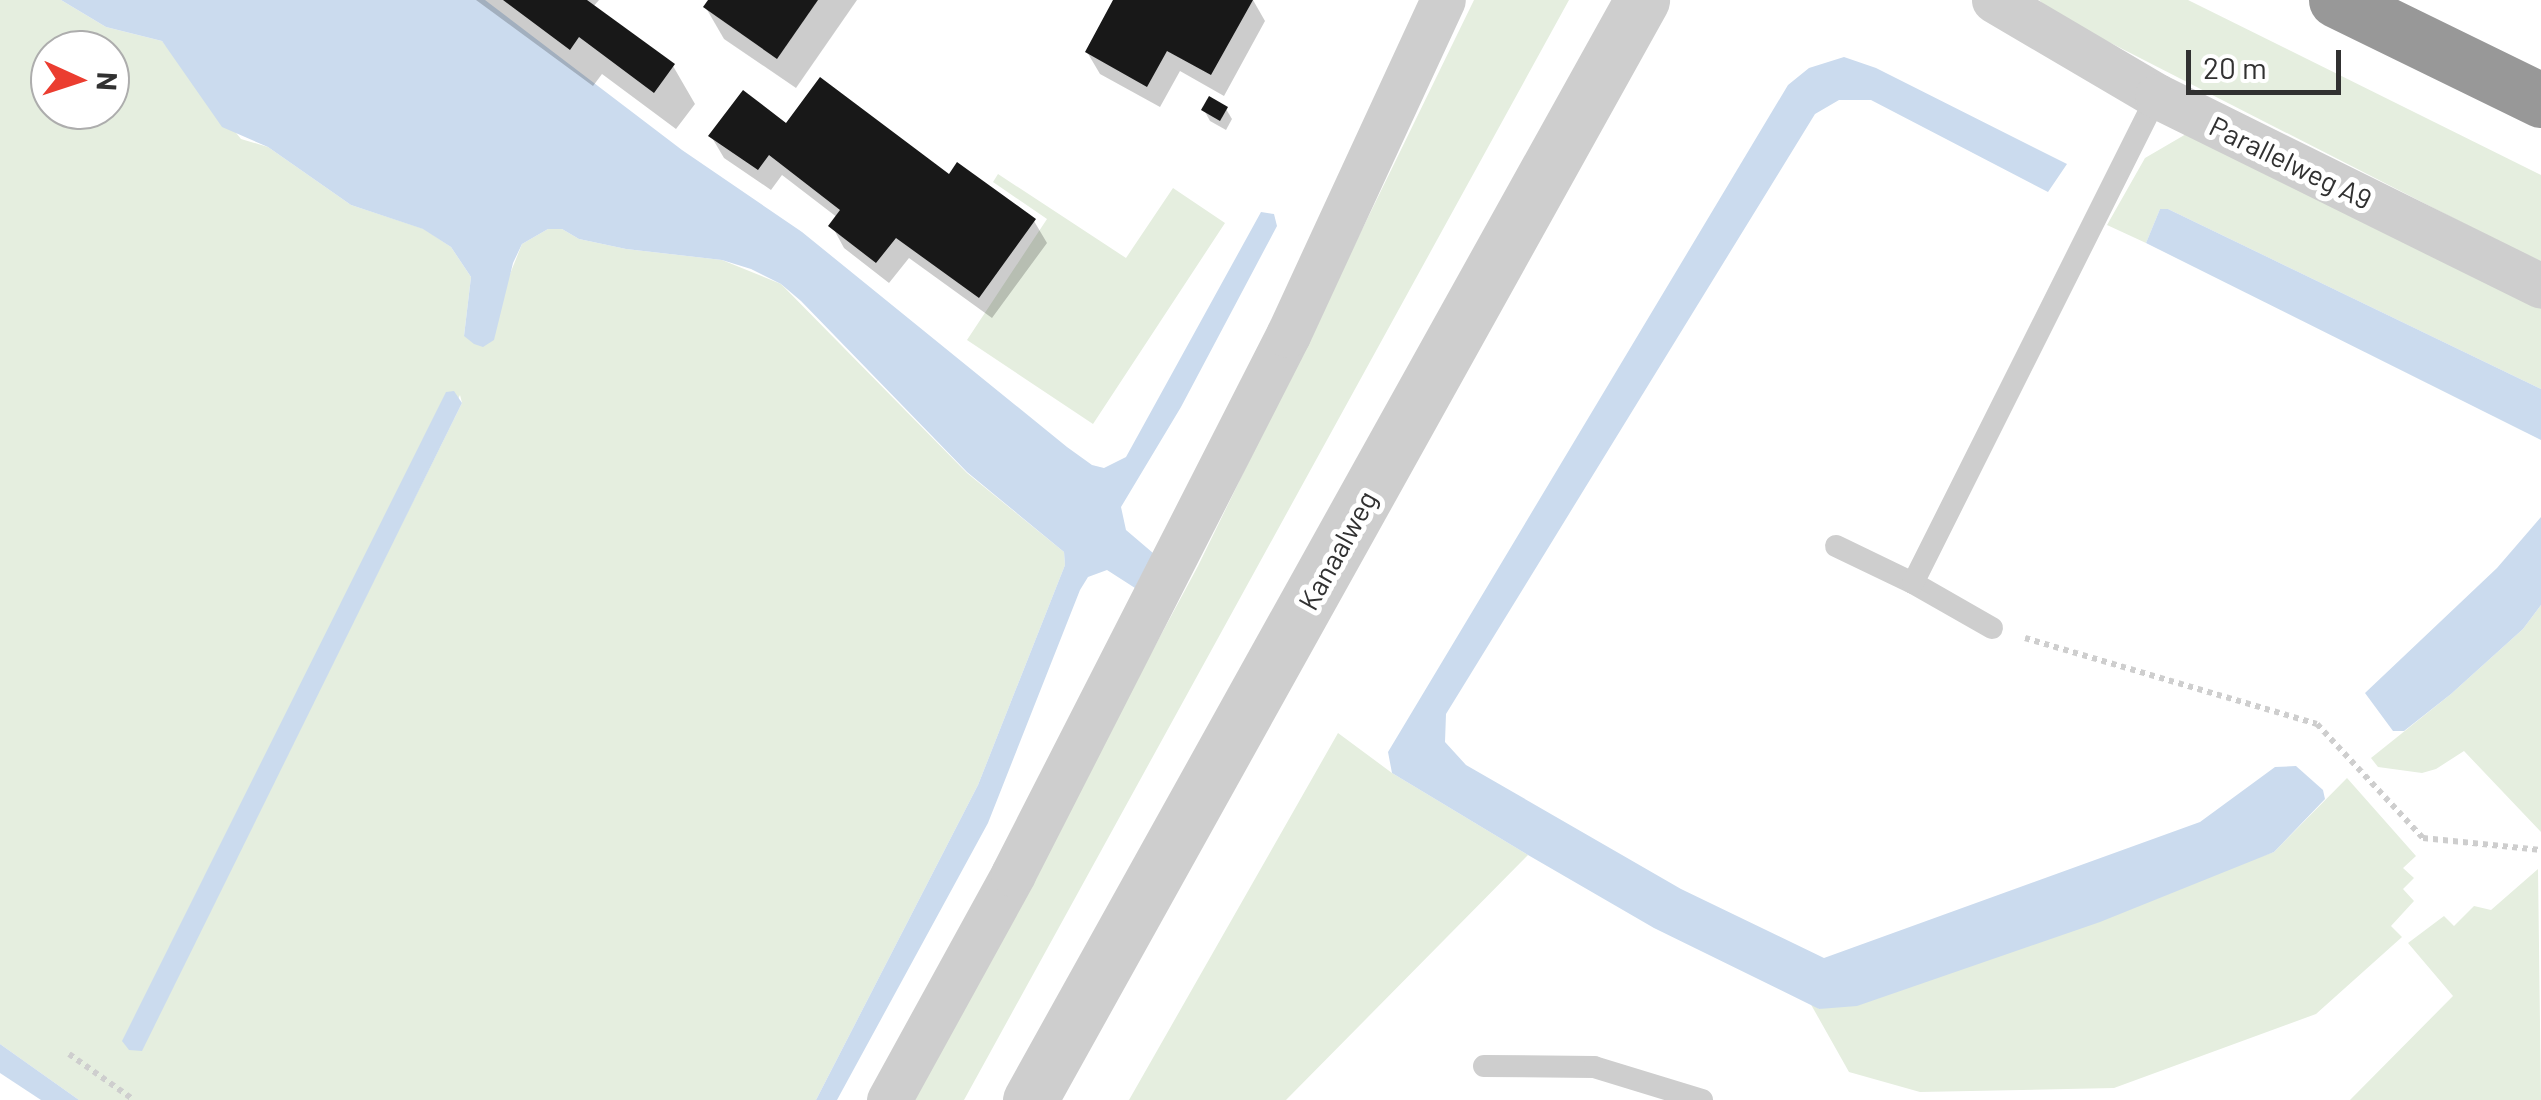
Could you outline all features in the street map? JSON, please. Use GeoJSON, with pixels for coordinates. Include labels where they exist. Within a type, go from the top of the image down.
{"type":"FeatureCollection","features":[{"type":"Feature","properties":{"kind":"highway"},"geometry":{"type":"LineString","coordinates":[[2336,0],[2541,100]]}},
{"type":"Feature","properties":{"kind":"street"},"geometry":{"type":"LineString","coordinates":[[889,1100],[1013,874],[1288,335],[1443,0]]}},
{"type":"Feature","properties":{"kind":"street","name":"Kanaalweg"},"geometry":{"type":"LineString","coordinates":[[1041,1092],[1642,0]]}},
{"type":"Feature","properties":{"kind":"street","name":"Parallelweg A9"},"geometry":{"type":"LineString","coordinates":[[1994,0],[2157,96],[2541,286]]}},
{"type":"Feature","properties":{"kind":"lane"},"geometry":{"type":"LineString","coordinates":[[1913,583],[2157,96]]}},
{"type":"Feature","properties":{"kind":"lane"},"geometry":{"type":"LineString","coordinates":[[1836,546],[1913,583],[1992,628]]}},
{"type":"Feature","properties":{"kind":"lane"},"geometry":{"type":"LineString","coordinates":[[1484,1066],[1594,1067],[1702,1100]]}},
{"type":"Feature","properties":{"kind":"path"},"geometry":{"type":"LineString","coordinates":[[1992,628],[2317,724],[2422,838],[2541,850]]}},
{"type":"Feature","properties":{"kind":"path"},"geometry":{"type":"LineString","coordinates":[[69,1054],[134,1100]]}},
{"type":"Feature","properties":{"kind":"green space"},"geometry":{"type":"Polygon","coordinates":[[[0,0],[61,0],[118,30],[30,30],[30,130],[130,130],[130,33],[162,41],[241,139],[268,147],[351,205],[424,229],[451,247],[471,277],[464,336],[506,284],[522,244],[548,229],[562,229],[579,239],[626,249],[722,260],[781,284],[967,473],[1064,552],[1065,565],[978,785],[816,1100],[79,1100],[0,1044],[0,0]],[[460,395],[138,1054],[462,403],[460,395]]]}},
{"type":"Feature","properties":{"kind":"green space"},"geometry":{"type":"Polygon","coordinates":[[[1474,0],[1569,0],[964,1100],[911,1100],[1198,566],[1474,0]]]}},
{"type":"Feature","properties":{"kind":"green space"},"geometry":{"type":"Polygon","coordinates":[[[2039,0],[2188,0],[2541,175],[2541,263],[2056,15],[2039,0]]]}},
{"type":"Feature","properties":{"kind":"green space"},"geometry":{"type":"Polygon","coordinates":[[[2193,130],[2541,300],[2541,389],[2168,209],[2160,209],[2146,243],[2107,225],[2145,158],[2193,130]]]}},
{"type":"Feature","properties":{"kind":"green space"},"geometry":{"type":"Polygon","coordinates":[[[998,174],[1126,258],[1173,188],[1225,223],[1093,424],[967,340],[1047,219],[993,182],[998,174]]]}},
{"type":"Feature","properties":{"kind":"green space"},"geometry":{"type":"Polygon","coordinates":[[[2541,605],[2541,832],[2464,751],[2422,773],[2378,767],[2371,758],[2451,694],[2523,629],[2541,605]]]}},
{"type":"Feature","properties":{"kind":"green space"},"geometry":{"type":"Polygon","coordinates":[[[1338,733],[1392,773],[1528,855],[1286,1100],[1129,1100],[1338,733]]]}},
{"type":"Feature","properties":{"kind":"green space"},"geometry":{"type":"Polygon","coordinates":[[[2347,778],[2416,856],[2403,868],[2414,878],[2403,889],[2414,901],[2391,926],[2402,937],[2316,1014],[2114,1088],[1920,1092],[1849,1072],[1809,1001],[1819,1009],[2274,852],[2347,778]]]}},
{"type":"Feature","properties":{"kind":"green space"},"geometry":{"type":"Polygon","coordinates":[[[2538,869],[2541,1100],[2350,1100],[2453,996],[2408,943],[2444,916],[2454,926],[2474,906],[2491,910],[2538,869]]]}},
{"type":"Feature","properties":{"kind":"water"},"geometry":{"type":"Polygon","coordinates":[[[61,0],[485,0],[682,150],[802,232],[1067,447],[1092,465],[1104,468],[1126,457],[1261,212],[1274,214],[1277,226],[1181,407],[1121,507],[1126,530],[1153,553],[1135,588],[1107,570],[1088,577],[1080,590],[988,823],[837,1100],[816,1100],[978,785],[1065,565],[1064,552],[967,472],[801,301],[781,284],[751,269],[722,260],[626,249],[579,239],[562,229],[548,229],[522,244],[513,263],[494,340],[483,347],[474,344],[464,336],[471,277],[451,247],[423,229],[351,205],[268,147],[222,127],[162,41],[106,27],[61,0]]]}},
{"type":"Feature","properties":{"kind":"water"},"geometry":{"type":"Polygon","coordinates":[[[1844,57],[1876,68],[2067,164],[2048,192],[1871,100],[1839,100],[1815,114],[1446,714],[1445,742],[1466,765],[1681,889],[1824,958],[2200,822],[2275,767],[2296,766],[2323,790],[2325,799],[2274,852],[2100,922],[1857,1006],[1819,1009],[1654,928],[1528,855],[1392,773],[1388,752],[1788,85],[1809,68],[1844,57]]]}},
{"type":"Feature","properties":{"kind":"water"},"geometry":{"type":"Polygon","coordinates":[[[2160,209],[2168,209],[2541,389],[2541,440],[2146,243],[2160,209]]]}},
{"type":"Feature","properties":{"kind":"water"},"geometry":{"type":"Polygon","coordinates":[[[454,391],[462,403],[142,1051],[129,1050],[122,1041],[446,392],[454,391]]]}},
{"type":"Feature","properties":{"kind":"water"},"geometry":{"type":"Polygon","coordinates":[[[2541,517],[2541,605],[2523,629],[2451,694],[2404,731],[2393,731],[2365,693],[2497,568],[2541,517]]]}},
{"type":"Feature","properties":{"kind":"water"},"geometry":{"type":"Polygon","coordinates":[[[0,1044],[79,1100],[41,1100],[0,1073],[0,1044]]]}},
{"type":"Feature","properties":{"kind":"building"},"geometry":{"type":"Polygon","coordinates":[[[503,0],[587,0],[675,64],[654,93],[579,37],[570,50],[503,0]]]}},
{"type":"Feature","properties":{"kind":"building"},"geometry":{"type":"Polygon","coordinates":[[[708,0],[818,0],[777,59],[703,7],[708,0]]]}},
{"type":"Feature","properties":{"kind":"building"},"geometry":{"type":"Polygon","coordinates":[[[1113,0],[1253,0],[1211,75],[1167,51],[1147,87],[1085,52],[1113,0]]]}},
{"type":"Feature","properties":{"kind":"building"},"geometry":{"type":"Polygon","coordinates":[[[820,77],[949,174],[957,162],[1036,219],[979,298],[896,238],[876,263],[828,226],[840,210],[769,155],[758,170],[708,136],[743,90],[786,123],[820,77]]]}},
{"type":"Feature","properties":{"kind":"building"},"geometry":{"type":"Polygon","coordinates":[[[1209,96],[1228,107],[1220,121],[1201,110],[1209,96]]]}}]}
